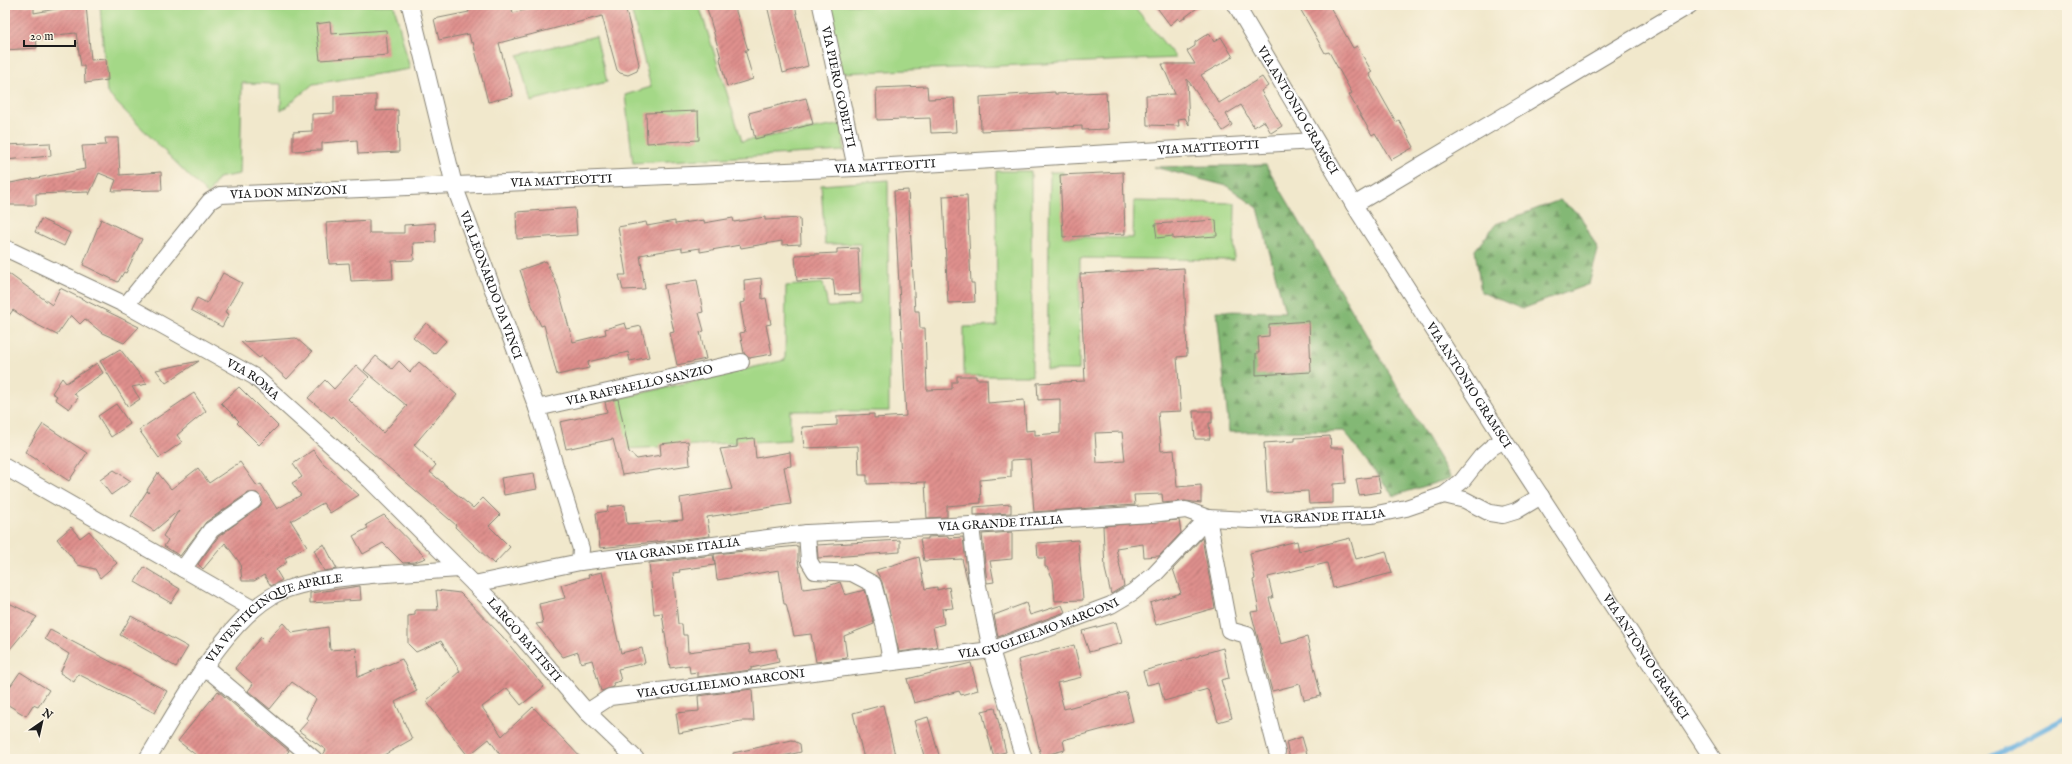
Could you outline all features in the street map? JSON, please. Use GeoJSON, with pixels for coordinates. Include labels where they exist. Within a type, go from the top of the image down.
{"type":"FeatureCollection","features":[{"type":"Feature","properties":{"kind":"street","name":"VIA LEONARDO DA VINCI"},"geometry":{"type":"LineString","coordinates":[[410,5],[454,185],[537,408],[580,549],[580,562]]}},
{"type":"Feature","properties":{"kind":"street","name":"VIA PIERO GOBETTI"},"geometry":{"type":"LineString","coordinates":[[821,5],[856,168]]}},
{"type":"Feature","properties":{"kind":"street","name":"VIA ANTONIO GRAMSCI"},"geometry":{"type":"LineString","coordinates":[[1236,5],[1315,142],[1354,205],[1504,440],[1713,759]]}},
{"type":"Feature","properties":{"kind":"street"},"geometry":{"type":"LineString","coordinates":[[1354,205],[1690,5]]}},
{"type":"Feature","properties":{"kind":"street","name":"VIA MATTEOTTI"},"geometry":{"type":"LineString","coordinates":[[454,185],[856,168],[1315,142]]}},
{"type":"Feature","properties":{"kind":"street","name":"VIA DON MINZONI"},"geometry":{"type":"LineString","coordinates":[[126,305],[210,201],[220,195],[454,185]]}},
{"type":"Feature","properties":{"kind":"street","name":"VIA ROMA"},"geometry":{"type":"LineString","coordinates":[[5,248],[126,305],[255,377],[370,480],[459,569]]}},
{"type":"Feature","properties":{"kind":"street","name":"VIA RAFFAELLO SANZIO"},"geometry":{"type":"LineString","coordinates":[[537,408],[741,362]]}},
{"type":"Feature","properties":{"kind":"street","name":"VIA GRANDE ITALIA"},"geometry":{"type":"LineString","coordinates":[[474,584],[580,562],[807,533],[971,525],[1151,514],[1186,510],[1208,518],[1265,520],[1372,515],[1406,508],[1444,495],[1462,482],[1480,457],[1492,447],[1504,440]]}},
{"type":"Feature","properties":{"kind":"street"},"geometry":{"type":"LineString","coordinates":[[5,467],[253,609]]}},
{"type":"Feature","properties":{"kind":"street"},"geometry":{"type":"LineString","coordinates":[[1444,495],[1466,500],[1490,513],[1503,515],[1516,511],[1541,496]]}},
{"type":"Feature","properties":{"kind":"street"},"geometry":{"type":"LineString","coordinates":[[183,569],[211,530],[253,501]]}},
{"type":"Feature","properties":{"kind":"street"},"geometry":{"type":"LineString","coordinates":[[1208,518],[1229,630],[1247,634],[1277,752]]}},
{"type":"Feature","properties":{"kind":"street","name":"VIA GUGLIELMO MARCONI"},"geometry":{"type":"LineString","coordinates":[[587,712],[610,697],[891,661],[991,650],[1112,605],[1133,592],[1154,575],[1208,518]]}},
{"type":"Feature","properties":{"kind":"street"},"geometry":{"type":"LineString","coordinates":[[971,525],[977,581],[991,650],[1024,759]]}},
{"type":"Feature","properties":{"kind":"street"},"geometry":{"type":"LineString","coordinates":[[807,533],[809,561],[815,571],[852,573],[873,584],[885,628],[891,661]]}},
{"type":"Feature","properties":{"kind":"street","name":"LARGO BATTISTI"},"geometry":{"type":"LineString","coordinates":[[459,569],[492,602],[587,712],[635,759]]}},
{"type":"Feature","properties":{"kind":"street","name":"VIA VENTICINQUE APRILE"},"geometry":{"type":"LineString","coordinates":[[147,759],[205,667],[236,626],[253,609],[280,592],[298,585],[334,578],[459,569]]}},
{"type":"Feature","properties":{"kind":"street"},"geometry":{"type":"LineString","coordinates":[[205,667],[314,759]]}},
{"type":"Feature","properties":{"kind":"green space"},"geometry":{"type":"Polygon","coordinates":[[[100,5],[394,5],[410,69],[313,84],[281,111],[281,84],[242,83],[240,174],[218,178],[208,195],[107,93],[100,5]]]}},
{"type":"Feature","properties":{"kind":"green space"},"geometry":{"type":"Polygon","coordinates":[[[630,5],[699,5],[742,141],[843,124],[844,151],[633,163],[625,95],[651,87],[630,5]]]}},
{"type":"Feature","properties":{"kind":"green space"},"geometry":{"type":"Polygon","coordinates":[[[825,5],[1133,5],[1176,58],[841,73],[825,5]]]}},
{"type":"Feature","properties":{"kind":"green space"},"geometry":{"type":"Polygon","coordinates":[[[596,36],[607,82],[530,101],[518,55],[596,36]]]}},
{"type":"Feature","properties":{"kind":"green space"},"geometry":{"type":"Polygon","coordinates":[[[1266,165],[1451,478],[1393,496],[1344,431],[1229,432],[1217,311],[1285,312],[1258,208],[1227,186],[1154,167],[1266,165]]]}},
{"type":"Feature","properties":{"kind":"green space"},"geometry":{"type":"Polygon","coordinates":[[[996,171],[1031,171],[1032,376],[964,376],[964,327],[997,326],[996,171]]]}},
{"type":"Feature","properties":{"kind":"green space"},"geometry":{"type":"Polygon","coordinates":[[[1050,172],[1063,172],[1063,237],[1133,238],[1134,201],[1235,203],[1234,260],[1080,258],[1079,370],[1047,370],[1050,172]]]}},
{"type":"Feature","properties":{"kind":"green space"},"geometry":{"type":"Polygon","coordinates":[[[888,180],[889,411],[790,411],[790,440],[625,449],[612,400],[785,360],[786,286],[823,283],[828,307],[859,305],[861,244],[825,244],[821,185],[888,180]]]}},
{"type":"Feature","properties":{"kind":"green space"},"geometry":{"type":"Polygon","coordinates":[[[1560,200],[1580,215],[1598,250],[1589,284],[1522,309],[1481,292],[1475,250],[1496,224],[1560,200]]]}},
{"type":"Feature","properties":{"kind":"building"},"geometry":{"type":"Polygon","coordinates":[[[34,5],[34,13],[67,7],[67,5],[86,5],[91,60],[106,59],[108,80],[85,83],[84,66],[81,66],[76,33],[36,37],[37,48],[5,50],[5,6],[34,5]]]}},
{"type":"Feature","properties":{"kind":"building"},"geometry":{"type":"Polygon","coordinates":[[[467,5],[511,5],[513,13],[544,5],[628,5],[628,10],[626,10],[639,64],[637,71],[628,75],[620,73],[617,70],[602,16],[499,43],[513,96],[488,102],[473,42],[471,43],[469,34],[439,40],[434,19],[469,12],[467,5]]]}},
{"type":"Feature","properties":{"kind":"building"},"geometry":{"type":"Polygon","coordinates":[[[706,5],[734,5],[748,50],[745,50],[753,79],[727,87],[721,58],[706,5]]]}},
{"type":"Feature","properties":{"kind":"building"},"geometry":{"type":"Polygon","coordinates":[[[767,5],[795,5],[808,66],[783,73],[767,5]]]}},
{"type":"Feature","properties":{"kind":"building"},"geometry":{"type":"Polygon","coordinates":[[[1155,5],[1201,5],[1180,21],[1178,18],[1170,25],[1155,5]]]}},
{"type":"Feature","properties":{"kind":"building"},"geometry":{"type":"Polygon","coordinates":[[[1298,5],[1329,5],[1353,48],[1357,46],[1372,72],[1369,74],[1396,122],[1399,120],[1414,147],[1391,160],[1375,133],[1372,135],[1349,95],[1352,93],[1329,52],[1325,53],[1298,5]]]}},
{"type":"Feature","properties":{"kind":"building"},"geometry":{"type":"Polygon","coordinates":[[[330,22],[331,34],[386,30],[388,55],[320,60],[316,24],[330,22]]]}},
{"type":"Feature","properties":{"kind":"building"},"geometry":{"type":"Polygon","coordinates":[[[1209,33],[1214,42],[1221,37],[1233,57],[1201,75],[1219,103],[1262,77],[1268,86],[1261,91],[1282,126],[1271,133],[1264,121],[1254,127],[1241,105],[1226,114],[1232,125],[1223,131],[1187,79],[1189,125],[1185,118],[1178,119],[1179,126],[1147,125],[1146,95],[1175,94],[1162,64],[1195,64],[1187,51],[1195,46],[1195,42],[1209,33]]]}},
{"type":"Feature","properties":{"kind":"building"},"geometry":{"type":"Polygon","coordinates":[[[927,86],[928,99],[954,98],[956,132],[931,133],[930,118],[877,120],[876,88],[927,86]]]}},
{"type":"Feature","properties":{"kind":"building"},"geometry":{"type":"Polygon","coordinates":[[[1055,92],[1055,94],[1106,92],[1108,129],[1082,130],[1082,126],[981,131],[980,97],[1055,92]]]}},
{"type":"Feature","properties":{"kind":"building"},"geometry":{"type":"Polygon","coordinates":[[[376,95],[376,111],[398,110],[399,152],[358,154],[357,140],[322,143],[322,150],[293,151],[293,132],[312,131],[312,114],[334,113],[334,96],[376,95]]]}},
{"type":"Feature","properties":{"kind":"building"},"geometry":{"type":"Polygon","coordinates":[[[806,98],[813,124],[755,139],[749,113],[806,98]]]}},
{"type":"Feature","properties":{"kind":"building"},"geometry":{"type":"Polygon","coordinates":[[[698,111],[699,140],[647,143],[646,113],[698,111]]]}},
{"type":"Feature","properties":{"kind":"building"},"geometry":{"type":"Polygon","coordinates":[[[105,138],[118,138],[120,175],[161,172],[162,190],[112,191],[116,180],[99,173],[89,195],[88,192],[36,194],[36,205],[5,205],[5,184],[85,169],[82,146],[106,145],[105,138]]]}},
{"type":"Feature","properties":{"kind":"building"},"geometry":{"type":"Polygon","coordinates":[[[50,143],[51,156],[5,160],[5,145],[50,143]]]}},
{"type":"Feature","properties":{"kind":"building"},"geometry":{"type":"Polygon","coordinates":[[[1123,172],[1125,234],[1063,237],[1060,175],[1123,172]]]}},
{"type":"Feature","properties":{"kind":"building"},"geometry":{"type":"Polygon","coordinates":[[[908,190],[915,311],[919,311],[920,328],[925,328],[927,390],[952,389],[952,382],[957,382],[957,376],[976,376],[976,379],[987,379],[988,403],[1024,400],[1026,431],[1035,430],[1035,435],[1060,433],[1060,399],[1038,400],[1037,383],[1085,381],[1080,274],[1184,268],[1187,356],[1177,357],[1181,411],[1158,412],[1161,451],[1174,450],[1177,487],[1201,485],[1201,503],[1185,501],[1163,503],[1162,494],[1134,495],[1135,505],[1034,512],[1030,459],[1011,460],[1011,477],[980,480],[981,503],[947,506],[947,517],[927,518],[925,482],[867,484],[867,475],[859,475],[858,446],[804,448],[802,427],[837,425],[837,416],[874,414],[874,418],[906,416],[894,191],[908,190]],[[1122,432],[1095,433],[1097,463],[1125,461],[1122,432]]]}},
{"type":"Feature","properties":{"kind":"building"},"geometry":{"type":"Polygon","coordinates":[[[967,195],[971,283],[974,283],[975,302],[948,303],[943,196],[967,195]]]}},
{"type":"Feature","properties":{"kind":"building"},"geometry":{"type":"Polygon","coordinates":[[[575,208],[577,235],[517,239],[516,212],[575,208]]]}},
{"type":"Feature","properties":{"kind":"building"},"geometry":{"type":"Polygon","coordinates":[[[765,217],[765,220],[800,218],[801,244],[782,245],[782,241],[741,248],[740,245],[700,252],[700,248],[682,251],[682,248],[640,255],[645,289],[623,290],[619,275],[626,275],[618,227],[646,222],[647,226],[675,221],[675,224],[704,220],[704,223],[733,218],[734,222],[765,217]]]}},
{"type":"Feature","properties":{"kind":"building"},"geometry":{"type":"Polygon","coordinates":[[[41,219],[70,233],[64,246],[35,232],[41,219]]]}},
{"type":"Feature","properties":{"kind":"building"},"geometry":{"type":"Polygon","coordinates":[[[101,219],[142,239],[126,273],[124,272],[118,282],[83,265],[101,219]]]}},
{"type":"Feature","properties":{"kind":"building"},"geometry":{"type":"Polygon","coordinates":[[[369,220],[369,233],[404,233],[404,225],[435,223],[436,242],[413,243],[414,260],[392,261],[393,279],[351,281],[349,263],[329,264],[326,223],[369,220]]]}},
{"type":"Feature","properties":{"kind":"building"},"geometry":{"type":"Polygon","coordinates":[[[1216,220],[1217,236],[1173,239],[1173,236],[1157,238],[1155,224],[1216,220]]]}},
{"type":"Feature","properties":{"kind":"building"},"geometry":{"type":"Polygon","coordinates":[[[858,248],[860,294],[835,295],[833,279],[797,281],[795,255],[837,253],[837,249],[858,248]]]}},
{"type":"Feature","properties":{"kind":"building"},"geometry":{"type":"Polygon","coordinates":[[[546,261],[558,287],[573,342],[606,334],[605,329],[625,323],[627,329],[641,326],[649,357],[630,361],[628,352],[588,362],[589,368],[557,375],[544,325],[541,326],[534,311],[520,270],[546,261]]]}},
{"type":"Feature","properties":{"kind":"building"},"geometry":{"type":"Polygon","coordinates":[[[5,271],[52,305],[60,288],[139,327],[124,343],[102,333],[85,319],[80,324],[71,315],[57,335],[28,320],[13,310],[5,321],[5,271]]]}},
{"type":"Feature","properties":{"kind":"building"},"geometry":{"type":"Polygon","coordinates":[[[223,273],[242,283],[225,312],[229,314],[222,327],[191,310],[197,298],[207,303],[223,273]]]}},
{"type":"Feature","properties":{"kind":"building"},"geometry":{"type":"Polygon","coordinates":[[[761,278],[762,299],[766,298],[771,324],[766,325],[772,354],[749,358],[744,353],[740,333],[745,332],[740,303],[745,302],[744,280],[761,278]]]}},
{"type":"Feature","properties":{"kind":"building"},"geometry":{"type":"Polygon","coordinates":[[[697,280],[703,312],[699,313],[704,331],[700,332],[706,359],[677,365],[670,333],[674,332],[664,285],[697,280]]]}},
{"type":"Feature","properties":{"kind":"building"},"geometry":{"type":"Polygon","coordinates":[[[1309,321],[1311,372],[1256,375],[1256,353],[1259,353],[1258,337],[1269,336],[1269,324],[1309,321]]]}},
{"type":"Feature","properties":{"kind":"building"},"geometry":{"type":"Polygon","coordinates":[[[426,323],[446,341],[434,354],[413,337],[426,323]]]}},
{"type":"Feature","properties":{"kind":"building"},"geometry":{"type":"Polygon","coordinates":[[[296,338],[312,352],[287,379],[262,356],[259,358],[241,342],[296,338]]]}},
{"type":"Feature","properties":{"kind":"building"},"geometry":{"type":"Polygon","coordinates":[[[120,349],[147,384],[132,387],[140,399],[128,407],[100,361],[120,349]]]}},
{"type":"Feature","properties":{"kind":"building"},"geometry":{"type":"Polygon","coordinates":[[[376,356],[392,369],[399,361],[410,372],[419,362],[457,395],[414,445],[436,465],[430,472],[473,508],[483,498],[500,515],[489,526],[510,547],[494,564],[455,527],[456,525],[359,442],[333,416],[332,418],[308,398],[325,380],[334,389],[356,365],[369,377],[348,399],[383,433],[407,406],[364,370],[376,356]]]}},
{"type":"Feature","properties":{"kind":"building"},"geometry":{"type":"Polygon","coordinates":[[[199,361],[166,383],[156,370],[199,361]]]}},
{"type":"Feature","properties":{"kind":"building"},"geometry":{"type":"Polygon","coordinates":[[[97,363],[103,373],[74,393],[78,398],[69,409],[55,399],[57,396],[52,393],[62,378],[66,383],[97,363]]]}},
{"type":"Feature","properties":{"kind":"building"},"geometry":{"type":"Polygon","coordinates":[[[239,387],[278,426],[259,445],[237,423],[239,421],[221,403],[239,387]]]}},
{"type":"Feature","properties":{"kind":"building"},"geometry":{"type":"Polygon","coordinates":[[[194,393],[206,411],[177,435],[182,442],[159,458],[139,430],[194,393]]]}},
{"type":"Feature","properties":{"kind":"building"},"geometry":{"type":"Polygon","coordinates":[[[618,399],[629,452],[637,459],[661,455],[660,444],[688,441],[690,465],[622,475],[613,439],[566,449],[560,422],[607,412],[605,402],[618,399]]]}},
{"type":"Feature","properties":{"kind":"building"},"geometry":{"type":"Polygon","coordinates":[[[116,404],[130,424],[111,437],[98,416],[116,404]]]}},
{"type":"Feature","properties":{"kind":"building"},"geometry":{"type":"Polygon","coordinates":[[[1193,411],[1212,411],[1212,423],[1209,423],[1210,439],[1195,439],[1193,411]]]}},
{"type":"Feature","properties":{"kind":"building"},"geometry":{"type":"Polygon","coordinates":[[[43,424],[87,453],[69,481],[25,452],[43,424]]]}},
{"type":"Feature","properties":{"kind":"building"},"geometry":{"type":"Polygon","coordinates":[[[1330,436],[1331,448],[1344,448],[1346,483],[1333,484],[1333,503],[1309,504],[1308,491],[1267,493],[1264,443],[1295,441],[1295,438],[1330,436]]]}},
{"type":"Feature","properties":{"kind":"building"},"geometry":{"type":"Polygon","coordinates":[[[754,438],[756,458],[790,452],[791,466],[784,467],[791,504],[707,517],[710,536],[600,548],[596,513],[608,511],[607,507],[625,505],[627,524],[683,520],[680,498],[732,489],[720,449],[737,447],[737,440],[754,438]]]}},
{"type":"Feature","properties":{"kind":"building"},"geometry":{"type":"Polygon","coordinates":[[[313,450],[323,463],[359,495],[330,513],[323,503],[291,521],[307,546],[285,558],[287,562],[276,570],[282,580],[271,586],[264,575],[254,581],[242,581],[240,563],[225,543],[203,569],[198,564],[218,537],[261,505],[262,500],[257,493],[248,493],[206,522],[180,556],[164,546],[168,540],[163,536],[179,510],[154,531],[131,516],[147,491],[149,493],[147,490],[158,473],[171,489],[198,468],[209,483],[240,462],[257,486],[261,484],[277,509],[301,495],[292,483],[302,477],[293,464],[313,450]]]}},
{"type":"Feature","properties":{"kind":"building"},"geometry":{"type":"Polygon","coordinates":[[[114,470],[131,481],[111,495],[100,480],[114,470]]]}},
{"type":"Feature","properties":{"kind":"building"},"geometry":{"type":"Polygon","coordinates":[[[534,473],[537,489],[504,495],[501,478],[534,473]]]}},
{"type":"Feature","properties":{"kind":"building"},"geometry":{"type":"Polygon","coordinates":[[[1378,476],[1381,492],[1359,495],[1356,479],[1378,476]]]}},
{"type":"Feature","properties":{"kind":"building"},"geometry":{"type":"Polygon","coordinates":[[[1011,504],[1011,513],[974,515],[974,507],[1011,504]]]}},
{"type":"Feature","properties":{"kind":"building"},"geometry":{"type":"Polygon","coordinates":[[[384,515],[426,558],[415,562],[403,563],[383,543],[363,554],[353,536],[368,528],[366,525],[384,515]]]}},
{"type":"Feature","properties":{"kind":"building"},"geometry":{"type":"Polygon","coordinates":[[[1179,520],[1181,533],[1159,556],[1144,557],[1143,544],[1116,548],[1124,586],[1111,594],[1105,569],[1103,526],[1179,520]]]}},
{"type":"Feature","properties":{"kind":"building"},"geometry":{"type":"Polygon","coordinates":[[[71,527],[80,538],[89,531],[117,563],[100,578],[95,569],[78,565],[57,539],[71,527]]]}},
{"type":"Feature","properties":{"kind":"building"},"geometry":{"type":"Polygon","coordinates":[[[1012,532],[1012,559],[990,561],[994,582],[987,583],[982,534],[1012,532]]]}},
{"type":"Feature","properties":{"kind":"building"},"geometry":{"type":"Polygon","coordinates":[[[948,536],[948,538],[963,537],[969,587],[962,559],[924,561],[920,539],[948,536]]]}},
{"type":"Feature","properties":{"kind":"building"},"geometry":{"type":"Polygon","coordinates":[[[1202,538],[1215,608],[1156,625],[1150,603],[1181,593],[1173,569],[1202,538]]]}},
{"type":"Feature","properties":{"kind":"building"},"geometry":{"type":"Polygon","coordinates":[[[1350,538],[1356,559],[1386,551],[1392,573],[1333,588],[1327,563],[1268,577],[1273,598],[1269,598],[1281,644],[1307,637],[1321,696],[1304,700],[1300,684],[1272,691],[1251,612],[1259,611],[1250,553],[1297,541],[1299,551],[1350,538]]]}},
{"type":"Feature","properties":{"kind":"building"},"geometry":{"type":"Polygon","coordinates":[[[900,540],[900,552],[818,558],[817,545],[900,540]]]}},
{"type":"Feature","properties":{"kind":"building"},"geometry":{"type":"Polygon","coordinates":[[[1078,540],[1083,600],[1055,601],[1053,579],[1047,567],[1045,567],[1045,558],[1038,558],[1037,543],[1078,540]]]}},
{"type":"Feature","properties":{"kind":"building"},"geometry":{"type":"Polygon","coordinates":[[[324,544],[337,569],[324,571],[314,550],[324,544]]]}},
{"type":"Feature","properties":{"kind":"building"},"geometry":{"type":"Polygon","coordinates":[[[798,546],[798,560],[803,589],[828,586],[840,582],[845,595],[865,590],[874,624],[844,636],[847,658],[816,662],[811,634],[794,636],[786,604],[784,604],[779,570],[717,580],[714,554],[798,546]]]}},
{"type":"Feature","properties":{"kind":"building"},"geometry":{"type":"Polygon","coordinates":[[[713,555],[715,565],[679,570],[680,572],[673,573],[678,624],[682,624],[683,635],[687,635],[688,652],[749,644],[750,653],[776,649],[779,662],[751,668],[751,670],[697,677],[697,672],[690,673],[689,665],[670,668],[662,613],[654,614],[649,563],[713,555]]]}},
{"type":"Feature","properties":{"kind":"building"},"geometry":{"type":"Polygon","coordinates":[[[919,557],[925,589],[937,587],[937,590],[949,587],[953,608],[942,609],[944,624],[933,627],[937,647],[899,652],[882,582],[876,570],[919,557]]]}},
{"type":"Feature","properties":{"kind":"building"},"geometry":{"type":"Polygon","coordinates":[[[144,567],[180,589],[171,603],[135,582],[144,567]]]}},
{"type":"Feature","properties":{"kind":"building"},"geometry":{"type":"Polygon","coordinates":[[[602,572],[621,653],[642,648],[645,663],[618,669],[621,681],[613,683],[614,687],[601,691],[592,660],[581,663],[578,652],[563,657],[536,624],[543,623],[539,604],[565,598],[561,585],[589,577],[588,575],[602,572]]]}},
{"type":"Feature","properties":{"kind":"building"},"geometry":{"type":"Polygon","coordinates":[[[360,586],[361,600],[310,603],[310,593],[360,586]]]}},
{"type":"Feature","properties":{"kind":"building"},"geometry":{"type":"Polygon","coordinates":[[[436,590],[460,593],[502,636],[544,687],[521,705],[507,688],[482,707],[502,736],[533,707],[582,759],[503,759],[489,739],[468,756],[426,701],[460,671],[441,641],[416,652],[408,644],[408,616],[415,615],[415,610],[438,610],[436,590]]]}},
{"type":"Feature","properties":{"kind":"building"},"geometry":{"type":"Polygon","coordinates":[[[5,601],[37,617],[5,655],[5,601]]]}},
{"type":"Feature","properties":{"kind":"building"},"geometry":{"type":"Polygon","coordinates":[[[1026,603],[1030,615],[1062,605],[1065,612],[998,637],[994,615],[1026,603]]]}},
{"type":"Feature","properties":{"kind":"building"},"geometry":{"type":"Polygon","coordinates":[[[131,616],[188,647],[176,667],[120,635],[131,616]]]}},
{"type":"Feature","properties":{"kind":"building"},"geometry":{"type":"Polygon","coordinates":[[[1116,622],[1122,643],[1089,652],[1082,631],[1116,622]]]}},
{"type":"Feature","properties":{"kind":"building"},"geometry":{"type":"Polygon","coordinates":[[[283,623],[292,633],[328,627],[330,650],[356,648],[358,677],[402,659],[417,691],[395,702],[412,739],[377,759],[323,759],[323,755],[326,750],[299,731],[309,720],[306,718],[316,699],[292,682],[270,709],[248,691],[253,684],[235,668],[261,637],[266,642],[283,623]]]}},
{"type":"Feature","properties":{"kind":"building"},"geometry":{"type":"Polygon","coordinates":[[[50,630],[167,691],[155,713],[78,674],[74,682],[60,673],[69,654],[45,639],[50,630]]]}},
{"type":"Feature","properties":{"kind":"building"},"geometry":{"type":"Polygon","coordinates":[[[1074,645],[1082,677],[1057,683],[1064,709],[1126,692],[1133,721],[1063,740],[1065,750],[1041,756],[1018,660],[1074,645]]]}},
{"type":"Feature","properties":{"kind":"building"},"geometry":{"type":"Polygon","coordinates":[[[1223,648],[1229,678],[1221,680],[1232,718],[1218,722],[1208,689],[1164,701],[1159,682],[1147,685],[1143,671],[1223,648]]]}},
{"type":"Feature","properties":{"kind":"building"},"geometry":{"type":"Polygon","coordinates":[[[971,663],[978,690],[961,695],[959,691],[914,703],[907,679],[971,663]]]}},
{"type":"Feature","properties":{"kind":"building"},"geometry":{"type":"Polygon","coordinates":[[[20,672],[49,690],[38,707],[33,705],[26,716],[5,703],[5,694],[20,672]]]}},
{"type":"Feature","properties":{"kind":"building"},"geometry":{"type":"Polygon","coordinates":[[[752,689],[754,721],[741,721],[679,733],[676,713],[699,711],[698,696],[752,689]]]}},
{"type":"Feature","properties":{"kind":"building"},"geometry":{"type":"Polygon","coordinates":[[[218,691],[289,751],[282,759],[201,759],[178,741],[218,691]]]}},
{"type":"Feature","properties":{"kind":"building"},"geometry":{"type":"Polygon","coordinates":[[[883,705],[896,759],[864,759],[853,713],[883,705]]]}},
{"type":"Feature","properties":{"kind":"building"},"geometry":{"type":"Polygon","coordinates":[[[995,708],[1006,752],[993,755],[982,711],[995,708]]]}},
{"type":"Feature","properties":{"kind":"building"},"geometry":{"type":"Polygon","coordinates":[[[928,717],[939,755],[925,759],[914,721],[928,717]]]}},
{"type":"Feature","properties":{"kind":"building"},"geometry":{"type":"Polygon","coordinates":[[[1302,737],[1307,754],[1290,759],[1286,742],[1302,737]]]}},
{"type":"Feature","properties":{"kind":"building"},"geometry":{"type":"Polygon","coordinates":[[[792,740],[800,744],[801,752],[770,759],[734,759],[733,753],[792,740]]]}},
{"type":"Feature","properties":{"kind":"waterway"},"geometry":{"type":"LineString","coordinates":[[1988,759],[2067,717]]}}]}
